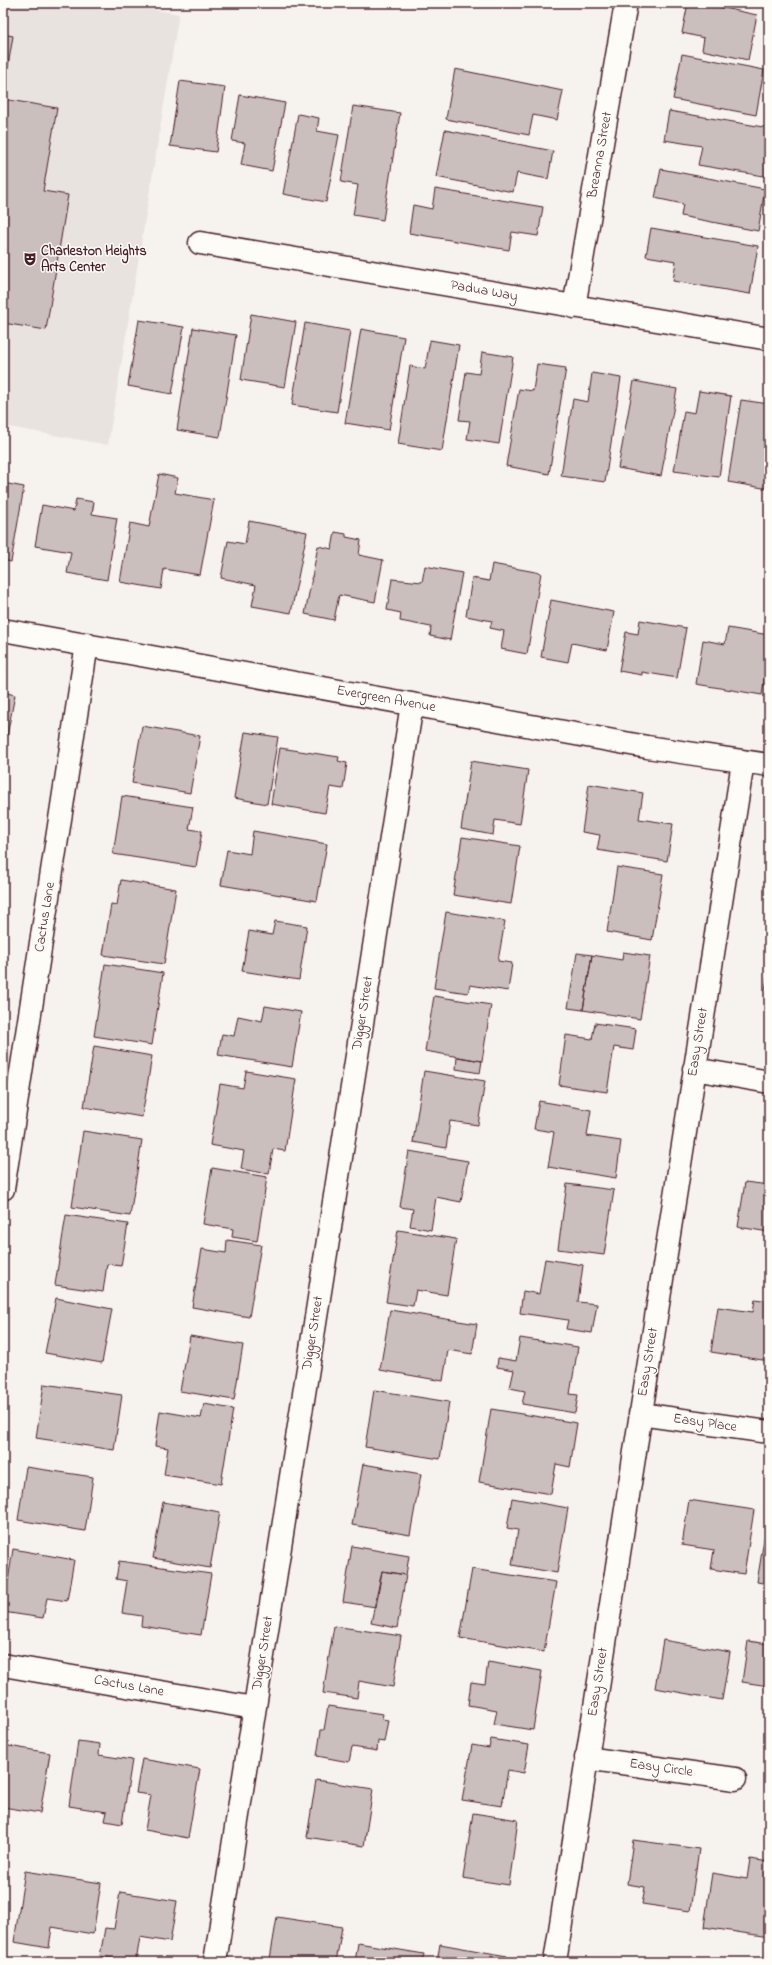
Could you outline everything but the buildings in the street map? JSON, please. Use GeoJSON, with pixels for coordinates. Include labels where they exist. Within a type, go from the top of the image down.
{"type":"FeatureCollection","features":[{"type":"Feature","properties":{"kind":"street","name":"Breanna Street"},"geometry":{"type":"LineString","coordinates":[[574,307],[626,3]]}},
{"type":"Feature","properties":{"kind":"street","name":"Padua Way"},"geometry":{"type":"LineString","coordinates":[[200,243],[769,339]]}},
{"type":"Feature","properties":{"kind":"street","name":"Evergreen Avenue"},"geometry":{"type":"LineString","coordinates":[[3,630],[87,644],[646,747],[769,765]]}},
{"type":"Feature","properties":{"kind":"street","name":"Cactus Lane"},"geometry":{"type":"LineString","coordinates":[[3,1189],[87,644]]}},
{"type":"Feature","properties":{"kind":"street","name":"Digger Street"},"geometry":{"type":"LineString","coordinates":[[215,1962],[412,704]]}},
{"type":"Feature","properties":{"kind":"street","name":"Easy Street"},"geometry":{"type":"LineString","coordinates":[[555,1962],[743,762]]}},
{"type":"Feature","properties":{"kind":"street"},"geometry":{"type":"LineString","coordinates":[[694,1069],[769,1082]]}},
{"type":"Feature","properties":{"kind":"street","name":"Easy Place"},"geometry":{"type":"LineString","coordinates":[[640,1414],[769,1432]]}},
{"type":"Feature","properties":{"kind":"street","name":"Cactus Lane"},"geometry":{"type":"LineString","coordinates":[[3,1665],[254,1708]]}},
{"type":"Feature","properties":{"kind":"street","name":"Easy Circle"},"geometry":{"type":"LineString","coordinates":[[586,1758],[735,1779]]}},
{"type":"Feature","properties":{"kind":"shaded area"},"geometry":{"type":"Polygon","coordinates":[[[3,3],[118,3],[179,14],[108,445],[3,426],[3,3]]]}},
{"type":"Feature","properties":{"kind":"place","name":"Charleston Heights Arts Center"},"geometry":{"type":"Point","coordinates":[30,259]}}]}
